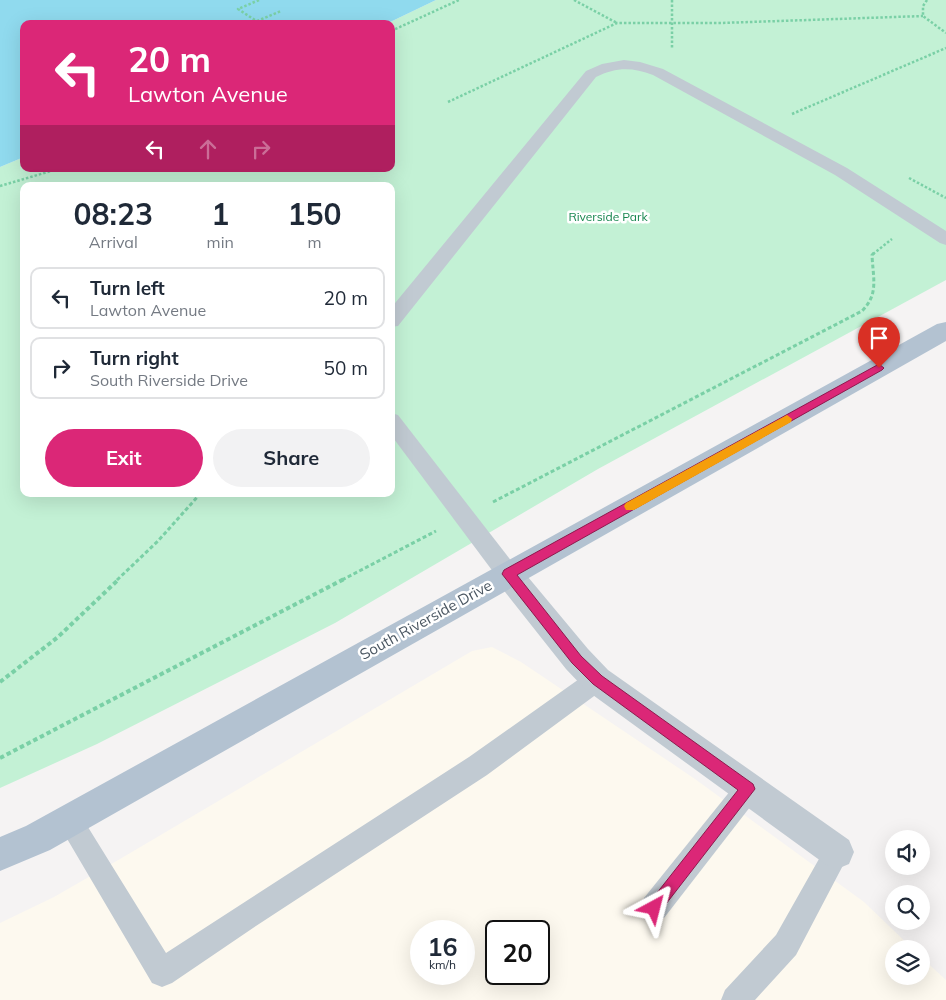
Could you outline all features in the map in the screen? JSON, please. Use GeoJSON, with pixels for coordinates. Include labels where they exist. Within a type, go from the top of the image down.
{"type":"FeatureCollection","features":[{"type":"Feature","properties":{"kind":"main road","name":"South Riverside Drive"},"geometry":{"type":"LineString","coordinates":[[0,854],[38,838],[946,330]]}},
{"type":"Feature","properties":{"kind":"main road","name":"South Riverside Drive"},"geometry":{"type":"LineString","coordinates":[[0,868],[38,838]]}},
{"type":"Feature","properties":{"kind":"street"},"geometry":{"type":"LineString","coordinates":[[508,574],[577,660],[597,680],[837,852]]}},
{"type":"Feature","properties":{"kind":"lane"},"geometry":{"type":"LineString","coordinates":[[395,316],[591,74],[601,68],[614,64],[630,64],[658,72],[823,162],[910,213],[946,239]]}},
{"type":"Feature","properties":{"kind":"lane"},"geometry":{"type":"LineString","coordinates":[[395,425],[508,574]]}},
{"type":"Feature","properties":{"kind":"lane"},"geometry":{"type":"LineString","coordinates":[[69,820],[162,973],[243,918],[478,766],[597,680]]}},
{"type":"Feature","properties":{"kind":"lane"},"geometry":{"type":"LineString","coordinates":[[654,908],[748,789]]}},
{"type":"Feature","properties":{"kind":"lane"},"geometry":{"type":"LineString","coordinates":[[736,1000],[786,945],[837,852]]}},
{"type":"Feature","properties":{"kind":"path"},"geometry":{"type":"LineString","coordinates":[[256,20],[238,8],[259,0]]}},
{"type":"Feature","properties":{"kind":"path"},"geometry":{"type":"LineString","coordinates":[[395,29],[459,0]]}},
{"type":"Feature","properties":{"kind":"path"},"geometry":{"type":"LineString","coordinates":[[574,0],[618,24]]}},
{"type":"Feature","properties":{"kind":"path"},"geometry":{"type":"LineString","coordinates":[[923,16],[923,6],[927,0]]}},
{"type":"Feature","properties":{"kind":"path"},"geometry":{"type":"LineString","coordinates":[[259,20],[281,11]]}},
{"type":"Feature","properties":{"kind":"path"},"geometry":{"type":"LineString","coordinates":[[448,102],[618,24],[721,23],[923,16],[946,33]]}},
{"type":"Feature","properties":{"kind":"path"},"geometry":{"type":"LineString","coordinates":[[786,116],[946,48]]}},
{"type":"Feature","properties":{"kind":"path"},"geometry":{"type":"LineString","coordinates":[[0,186],[48,172]]}},
{"type":"Feature","properties":{"kind":"path"},"geometry":{"type":"LineString","coordinates":[[0,682],[58,637],[158,541],[197,497]]}},
{"type":"Feature","properties":{"kind":"shaded area"},"geometry":{"type":"Polygon","coordinates":[[[492,647],[521,662],[695,779],[864,902],[885,922],[885,930],[893,930],[904,940],[885,940],[885,985],[930,985],[930,965],[946,980],[946,1000],[0,1000],[0,923],[54,897],[472,651],[492,647]]]}},
{"type":"Feature","properties":{"kind":"green space","name":"Riverside Park"},"geometry":{"type":"Polygon","coordinates":[[[436,0],[946,0],[946,280],[598,469],[335,623],[97,744],[0,788],[0,167],[20,159],[20,172],[395,172],[394,20],[436,0]]]}},
{"type":"Feature","properties":{"kind":"water"},"geometry":{"type":"Polygon","coordinates":[[[0,0],[436,0],[394,20],[20,20],[20,159],[0,167],[0,0]]]}},
{"type":"Feature","properties":{"kind":"slow traffic"},"geometry":{"type":"LineString","coordinates":[[630,506],[787,419]]}},
{"type":"Feature","properties":{"kind":"route"},"geometry":{"type":"LineString","coordinates":[[654,908],[748,789],[597,680],[577,660],[508,574],[879,368]]}}]}
